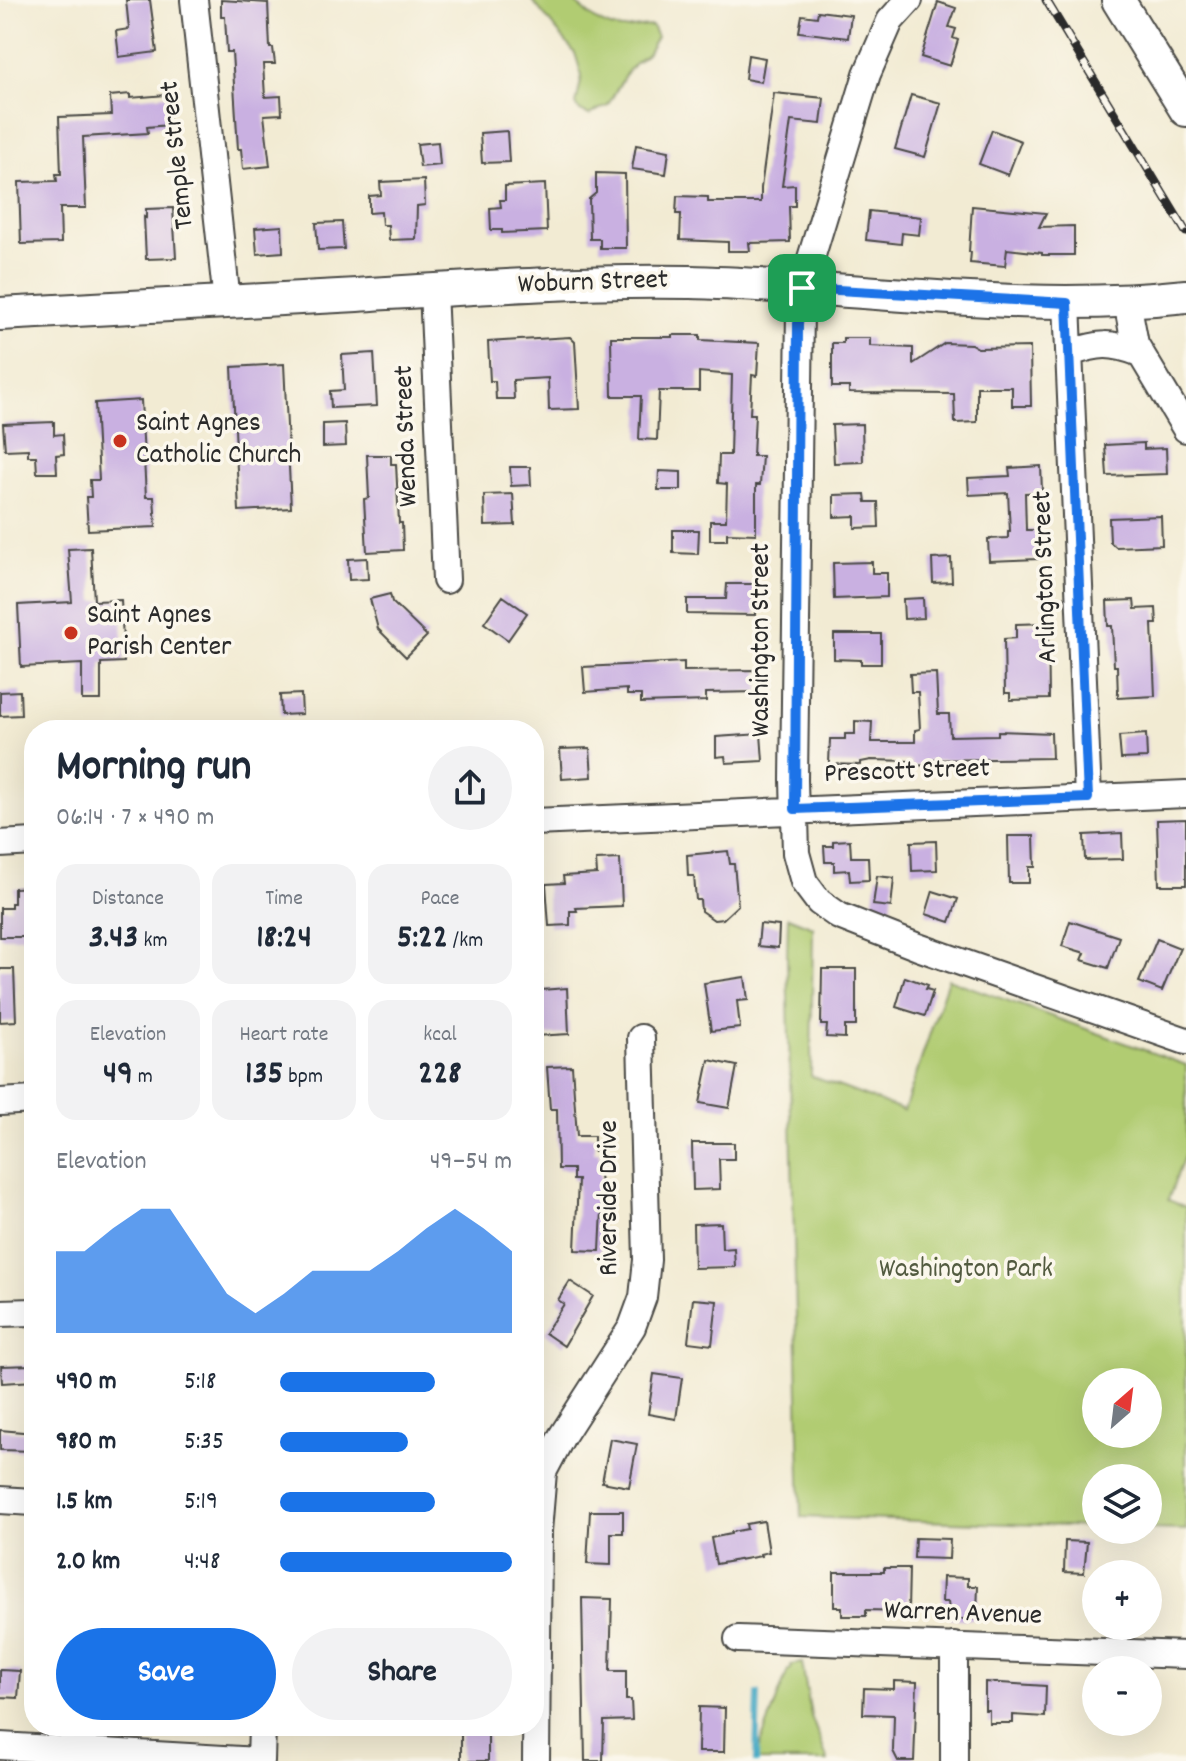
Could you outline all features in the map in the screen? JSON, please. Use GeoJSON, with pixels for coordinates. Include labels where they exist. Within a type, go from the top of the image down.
{"type":"FeatureCollection","features":[{"type":"Feature","properties":{"kind":"street","name":"Temple Street"},"geometry":{"type":"LineString","coordinates":[[194,0],[227,302]]}},
{"type":"Feature","properties":{"kind":"street","name":"Washington Street"},"geometry":{"type":"LineString","coordinates":[[909,0],[890,21],[867,74],[802,288],[798,324],[795,809],[796,853],[801,877],[814,898],[834,913],[918,947],[1186,1041]]}},
{"type":"Feature","properties":{"kind":"street"},"geometry":{"type":"LineString","coordinates":[[1118,0],[1186,110]]}},
{"type":"Feature","properties":{"kind":"street","name":"Woburn Street"},"geometry":{"type":"LineString","coordinates":[[0,314],[433,290],[648,282],[1067,303],[1186,296]]}},
{"type":"Feature","properties":{"kind":"street","name":"Wenda Street"},"geometry":{"type":"LineString","coordinates":[[433,290],[446,580]]}},
{"type":"Feature","properties":{"kind":"street"},"geometry":{"type":"LineString","coordinates":[[1127,301],[1134,339],[1140,353],[1186,429]]}},
{"type":"Feature","properties":{"kind":"street","name":"Arlington Street"},"geometry":{"type":"LineString","coordinates":[[1067,303],[1088,798]]}},
{"type":"Feature","properties":{"kind":"street"},"geometry":{"type":"LineString","coordinates":[[1070,353],[1102,343],[1140,353]]}},
{"type":"Feature","properties":{"kind":"street","name":"Prescott Street"},"geometry":{"type":"LineString","coordinates":[[544,822],[1186,794]]}},
{"type":"Feature","properties":{"kind":"street"},"geometry":{"type":"LineString","coordinates":[[0,844],[24,843]]}},
{"type":"Feature","properties":{"kind":"street","name":"Riverside Drive"},"geometry":{"type":"LineString","coordinates":[[544,1474],[562,1436],[622,1347],[643,1297],[647,1260],[641,1038]]}},
{"type":"Feature","properties":{"kind":"street"},"geometry":{"type":"LineString","coordinates":[[0,1102],[24,1101]]}},
{"type":"Feature","properties":{"kind":"street"},"geometry":{"type":"LineString","coordinates":[[0,1313],[24,1312]]}},
{"type":"Feature","properties":{"kind":"street"},"geometry":{"type":"LineString","coordinates":[[0,1500],[24,1501]]}},
{"type":"Feature","properties":{"kind":"street","name":"Warren Avenue"},"geometry":{"type":"LineString","coordinates":[[738,1639],[1186,1655]]}},
{"type":"Feature","properties":{"kind":"street"},"geometry":{"type":"LineString","coordinates":[[954,1646],[954,1761]]}},
{"type":"Feature","properties":{"kind":"street"},"geometry":{"type":"LineString","coordinates":[[0,1746],[259,1761],[261,1736]]}},
{"type":"Feature","properties":{"kind":"street","name":"Riverside Drive"},"geometry":{"type":"LineString","coordinates":[[536,1736],[536,1761]]}},
{"type":"Feature","properties":{"kind":"green space"},"geometry":{"type":"Polygon","coordinates":[[[532,0],[572,0],[603,24],[617,29],[652,26],[657,37],[647,54],[625,75],[608,105],[589,115],[580,111],[576,104],[582,76],[575,53],[532,0]]]}},
{"type":"Feature","properties":{"kind":"green space","name":"Washington Park"},"geometry":{"type":"Polygon","coordinates":[[[788,917],[813,927],[811,1076],[904,1111],[948,979],[1186,1065],[1186,1151],[1168,1200],[1186,1207],[1186,1530],[1162,1529],[1162,1464],[1082,1464],[1082,1527],[801,1517],[788,917]]]}},
{"type":"Feature","properties":{"kind":"green space"},"geometry":{"type":"Polygon","coordinates":[[[802,1663],[811,1716],[828,1761],[754,1761],[788,1670],[791,1665],[802,1663]]]}},
{"type":"Feature","properties":{"kind":"building"},"geometry":{"type":"Polygon","coordinates":[[[126,0],[150,0],[157,52],[119,57],[116,31],[129,29],[126,0]]]}},
{"type":"Feature","properties":{"kind":"building"},"geometry":{"type":"Polygon","coordinates":[[[221,0],[268,3],[270,48],[273,48],[275,64],[263,64],[265,97],[281,96],[282,114],[264,115],[270,166],[243,169],[241,149],[238,149],[232,52],[227,52],[221,0]]]}},
{"type":"Feature","properties":{"kind":"building"},"geometry":{"type":"Polygon","coordinates":[[[938,2],[956,8],[949,27],[956,29],[953,38],[958,40],[950,66],[921,57],[938,2]]]}},
{"type":"Feature","properties":{"kind":"building"},"geometry":{"type":"Polygon","coordinates":[[[818,11],[851,15],[848,38],[799,32],[802,15],[817,17],[818,11]]]}},
{"type":"Feature","properties":{"kind":"building"},"geometry":{"type":"Polygon","coordinates":[[[748,55],[765,58],[761,82],[745,79],[748,55]]]}},
{"type":"Feature","properties":{"kind":"building"},"geometry":{"type":"Polygon","coordinates":[[[774,93],[824,98],[821,124],[791,121],[782,186],[795,185],[795,206],[789,206],[790,242],[749,243],[750,251],[728,251],[728,242],[680,240],[681,214],[676,214],[677,196],[708,197],[708,202],[761,202],[774,93]]]}},
{"type":"Feature","properties":{"kind":"building"},"geometry":{"type":"Polygon","coordinates":[[[130,94],[130,98],[166,95],[169,125],[147,127],[148,133],[83,137],[86,208],[60,208],[61,243],[21,244],[19,182],[57,181],[56,174],[61,174],[59,117],[111,115],[110,96],[130,94]]]}},
{"type":"Feature","properties":{"kind":"building"},"geometry":{"type":"Polygon","coordinates":[[[911,95],[941,103],[925,157],[895,149],[911,95]]]}},
{"type":"Feature","properties":{"kind":"building"},"geometry":{"type":"Polygon","coordinates":[[[992,130],[1021,141],[1008,175],[979,164],[992,130]]]}},
{"type":"Feature","properties":{"kind":"building"},"geometry":{"type":"Polygon","coordinates":[[[507,131],[509,162],[482,163],[480,133],[507,131]]]}},
{"type":"Feature","properties":{"kind":"building"},"geometry":{"type":"Polygon","coordinates":[[[438,142],[440,165],[420,167],[417,144],[438,142]]]}},
{"type":"Feature","properties":{"kind":"building"},"geometry":{"type":"Polygon","coordinates":[[[636,145],[669,151],[666,174],[632,169],[636,145]]]}},
{"type":"Feature","properties":{"kind":"building"},"geometry":{"type":"Polygon","coordinates":[[[596,173],[625,174],[626,248],[600,248],[600,239],[590,239],[589,199],[596,193],[596,173]]]}},
{"type":"Feature","properties":{"kind":"building"},"geometry":{"type":"Polygon","coordinates":[[[424,180],[425,205],[417,206],[416,239],[389,240],[388,225],[382,225],[381,212],[369,213],[369,196],[381,195],[380,182],[424,180]]]}},
{"type":"Feature","properties":{"kind":"building"},"geometry":{"type":"Polygon","coordinates":[[[545,184],[547,231],[502,233],[502,230],[491,230],[490,208],[501,207],[500,200],[505,200],[505,186],[545,184]]]}},
{"type":"Feature","properties":{"kind":"building"},"geometry":{"type":"Polygon","coordinates":[[[972,206],[1046,213],[1039,227],[1074,226],[1074,255],[1042,255],[1007,249],[1005,266],[970,263],[972,206]]]}},
{"type":"Feature","properties":{"kind":"building"},"geometry":{"type":"Polygon","coordinates":[[[173,208],[176,258],[146,259],[146,209],[173,208]]]}},
{"type":"Feature","properties":{"kind":"building"},"geometry":{"type":"Polygon","coordinates":[[[869,211],[921,217],[919,235],[902,233],[901,244],[866,240],[869,211]]]}},
{"type":"Feature","properties":{"kind":"building"},"geometry":{"type":"Polygon","coordinates":[[[342,222],[344,249],[318,250],[316,223],[342,222]]]}},
{"type":"Feature","properties":{"kind":"building"},"geometry":{"type":"Polygon","coordinates":[[[282,226],[283,252],[257,254],[255,228],[282,226]]]}},
{"type":"Feature","properties":{"kind":"building"},"geometry":{"type":"Polygon","coordinates":[[[700,335],[700,340],[759,343],[757,376],[752,375],[750,414],[755,414],[753,456],[762,456],[760,485],[756,485],[756,534],[727,533],[727,540],[710,540],[710,521],[726,521],[727,484],[718,483],[719,455],[730,455],[732,375],[699,372],[699,391],[659,391],[657,440],[639,439],[641,396],[612,396],[611,337],[700,335]]]}},
{"type":"Feature","properties":{"kind":"building"},"geometry":{"type":"Polygon","coordinates":[[[570,337],[575,342],[579,409],[549,410],[548,378],[513,380],[514,399],[496,399],[495,381],[490,381],[488,342],[570,337]]]}},
{"type":"Feature","properties":{"kind":"building"},"geometry":{"type":"Polygon","coordinates":[[[843,338],[870,338],[870,346],[913,348],[913,364],[945,343],[971,344],[978,348],[1030,347],[1031,406],[1012,406],[1012,387],[977,387],[977,422],[955,423],[954,394],[849,393],[849,387],[832,387],[832,343],[843,343],[843,338]]]}},
{"type":"Feature","properties":{"kind":"building"},"geometry":{"type":"Polygon","coordinates":[[[374,353],[377,406],[331,408],[330,391],[344,390],[342,355],[374,353]]]}},
{"type":"Feature","properties":{"kind":"building"},"geometry":{"type":"Polygon","coordinates":[[[284,364],[291,508],[239,511],[232,367],[284,364]]]}},
{"type":"Feature","properties":{"kind":"building","name":"Saint Agnes Catholic Church"},"geometry":{"type":"Polygon","coordinates":[[[141,400],[146,497],[154,497],[156,527],[88,530],[86,497],[91,497],[90,480],[99,480],[95,403],[141,400]]]}},
{"type":"Feature","properties":{"kind":"building"},"geometry":{"type":"Polygon","coordinates":[[[54,422],[54,435],[63,434],[64,454],[56,455],[57,473],[37,473],[36,456],[28,456],[28,449],[5,450],[3,424],[54,422]]]}},
{"type":"Feature","properties":{"kind":"building"},"geometry":{"type":"Polygon","coordinates":[[[345,423],[346,446],[323,447],[323,424],[345,423]]]}},
{"type":"Feature","properties":{"kind":"building"},"geometry":{"type":"Polygon","coordinates":[[[862,424],[863,462],[834,463],[832,425],[862,424]]]}},
{"type":"Feature","properties":{"kind":"building"},"geometry":{"type":"Polygon","coordinates":[[[1144,443],[1144,449],[1166,448],[1167,474],[1107,476],[1105,445],[1144,443]]]}},
{"type":"Feature","properties":{"kind":"building"},"geometry":{"type":"Polygon","coordinates":[[[367,455],[391,455],[391,464],[396,464],[403,550],[367,552],[364,499],[369,498],[367,455]]]}},
{"type":"Feature","properties":{"kind":"building"},"geometry":{"type":"Polygon","coordinates":[[[1041,466],[1042,492],[1025,493],[1026,530],[1037,530],[1038,559],[989,561],[988,539],[1008,538],[1010,531],[1008,493],[969,495],[968,478],[1010,476],[1009,468],[1041,466]]]}},
{"type":"Feature","properties":{"kind":"building"},"geometry":{"type":"Polygon","coordinates":[[[510,467],[530,467],[531,485],[511,486],[510,467]]]}},
{"type":"Feature","properties":{"kind":"building"},"geometry":{"type":"Polygon","coordinates":[[[659,471],[681,472],[681,490],[658,490],[659,471]]]}},
{"type":"Feature","properties":{"kind":"building"},"geometry":{"type":"Polygon","coordinates":[[[513,494],[515,525],[485,526],[484,495],[513,494]]]}},
{"type":"Feature","properties":{"kind":"building"},"geometry":{"type":"Polygon","coordinates":[[[865,494],[866,502],[878,502],[879,527],[855,528],[855,516],[834,517],[834,495],[865,494]]]}},
{"type":"Feature","properties":{"kind":"building"},"geometry":{"type":"Polygon","coordinates":[[[1161,516],[1162,545],[1116,547],[1110,542],[1109,518],[1161,516]]]}},
{"type":"Feature","properties":{"kind":"building"},"geometry":{"type":"Polygon","coordinates":[[[673,530],[699,530],[698,554],[673,553],[673,530]]]}},
{"type":"Feature","properties":{"kind":"building","name":"Saint Agnes Parish Center"},"geometry":{"type":"Polygon","coordinates":[[[91,548],[94,601],[121,600],[124,662],[101,663],[101,700],[82,700],[82,664],[21,667],[18,605],[72,602],[68,549],[91,548]]]}},
{"type":"Feature","properties":{"kind":"building"},"geometry":{"type":"Polygon","coordinates":[[[367,558],[368,579],[349,580],[348,559],[367,558]]]}},
{"type":"Feature","properties":{"kind":"building"},"geometry":{"type":"Polygon","coordinates":[[[951,558],[952,582],[933,583],[932,559],[951,558]]]}},
{"type":"Feature","properties":{"kind":"building"},"geometry":{"type":"Polygon","coordinates":[[[872,562],[872,573],[887,573],[887,597],[834,599],[833,563],[872,562]]]}},
{"type":"Feature","properties":{"kind":"building"},"geometry":{"type":"Polygon","coordinates":[[[727,584],[755,584],[755,615],[687,614],[687,599],[726,599],[727,584]]]}},
{"type":"Feature","properties":{"kind":"building"},"geometry":{"type":"Polygon","coordinates":[[[390,594],[392,602],[427,636],[406,657],[378,629],[370,599],[390,594]]]}},
{"type":"Feature","properties":{"kind":"building"},"geometry":{"type":"Polygon","coordinates":[[[503,596],[527,613],[508,640],[484,623],[503,596]]]}},
{"type":"Feature","properties":{"kind":"building"},"geometry":{"type":"Polygon","coordinates":[[[923,598],[924,618],[904,619],[903,599],[923,598]]]}},
{"type":"Feature","properties":{"kind":"building"},"geometry":{"type":"Polygon","coordinates":[[[1134,600],[1135,609],[1156,608],[1157,624],[1152,624],[1155,696],[1118,698],[1117,666],[1114,666],[1107,601],[1134,600]]]}},
{"type":"Feature","properties":{"kind":"building"},"geometry":{"type":"Polygon","coordinates":[[[1048,623],[1049,699],[1010,700],[1010,693],[1005,693],[1004,639],[1016,638],[1016,624],[1048,623]]]}},
{"type":"Feature","properties":{"kind":"building"},"geometry":{"type":"Polygon","coordinates":[[[834,634],[881,634],[881,664],[834,659],[834,634]]]}},
{"type":"Feature","properties":{"kind":"building"},"geometry":{"type":"Polygon","coordinates":[[[684,662],[684,671],[758,670],[759,692],[706,693],[706,701],[641,703],[641,695],[627,695],[627,689],[585,692],[583,667],[684,662]]]}},
{"type":"Feature","properties":{"kind":"building"},"geometry":{"type":"Polygon","coordinates":[[[936,673],[938,714],[949,714],[950,736],[998,735],[998,731],[1051,733],[1052,758],[928,760],[929,765],[912,766],[911,761],[871,760],[861,762],[861,765],[829,764],[830,739],[845,739],[845,734],[855,734],[855,721],[872,722],[871,742],[915,742],[915,730],[920,729],[918,692],[911,692],[910,674],[936,673]]]}},
{"type":"Feature","properties":{"kind":"building"},"geometry":{"type":"Polygon","coordinates":[[[20,691],[21,715],[0,716],[0,692],[20,691]]]}},
{"type":"Feature","properties":{"kind":"building"},"geometry":{"type":"Polygon","coordinates":[[[301,694],[302,714],[281,715],[280,695],[301,694]]]}},
{"type":"Feature","properties":{"kind":"building"},"geometry":{"type":"Polygon","coordinates":[[[761,734],[763,761],[726,763],[725,756],[716,757],[716,737],[761,734]]]}},
{"type":"Feature","properties":{"kind":"building"},"geometry":{"type":"Polygon","coordinates":[[[1146,734],[1147,758],[1121,759],[1119,736],[1146,734]]]}},
{"type":"Feature","properties":{"kind":"building"},"geometry":{"type":"Polygon","coordinates":[[[590,748],[592,777],[562,779],[560,749],[590,748]]]}},
{"type":"Feature","properties":{"kind":"building"},"geometry":{"type":"Polygon","coordinates":[[[1186,819],[1186,885],[1159,885],[1157,820],[1186,819]]]}},
{"type":"Feature","properties":{"kind":"building"},"geometry":{"type":"Polygon","coordinates":[[[1122,833],[1123,859],[1085,860],[1084,835],[1122,833]]]}},
{"type":"Feature","properties":{"kind":"building"},"geometry":{"type":"Polygon","coordinates":[[[1008,836],[1034,836],[1035,867],[1029,867],[1029,883],[1009,883],[1008,836]]]}},
{"type":"Feature","properties":{"kind":"building"},"geometry":{"type":"Polygon","coordinates":[[[850,840],[851,857],[868,857],[869,880],[850,881],[849,870],[834,871],[834,862],[825,862],[824,846],[833,846],[833,841],[850,840]]]}},
{"type":"Feature","properties":{"kind":"building"},"geometry":{"type":"Polygon","coordinates":[[[936,841],[937,870],[912,871],[911,842],[936,841]]]}},
{"type":"Feature","properties":{"kind":"building"},"geometry":{"type":"Polygon","coordinates":[[[728,851],[730,864],[734,864],[738,905],[723,919],[714,920],[701,911],[700,900],[696,900],[694,876],[688,876],[687,855],[728,851]]]}},
{"type":"Feature","properties":{"kind":"building"},"geometry":{"type":"Polygon","coordinates":[[[620,859],[622,906],[576,908],[577,911],[570,911],[570,925],[549,926],[546,884],[564,883],[563,876],[597,874],[596,860],[620,859]]]}},
{"type":"Feature","properties":{"kind":"building"},"geometry":{"type":"Polygon","coordinates":[[[877,876],[894,878],[891,907],[873,905],[877,876]]]}},
{"type":"Feature","properties":{"kind":"building"},"geometry":{"type":"Polygon","coordinates":[[[14,888],[24,888],[24,937],[0,937],[0,908],[11,908],[14,888]]]}},
{"type":"Feature","properties":{"kind":"building"},"geometry":{"type":"Polygon","coordinates":[[[933,891],[958,899],[950,922],[926,914],[933,891]]]}},
{"type":"Feature","properties":{"kind":"building"},"geometry":{"type":"Polygon","coordinates":[[[1070,921],[1119,937],[1108,968],[1082,960],[1085,953],[1062,946],[1070,921]]]}},
{"type":"Feature","properties":{"kind":"building"},"geometry":{"type":"Polygon","coordinates":[[[760,924],[779,926],[778,948],[758,946],[760,924]]]}},
{"type":"Feature","properties":{"kind":"building"},"geometry":{"type":"Polygon","coordinates":[[[1157,939],[1180,948],[1162,991],[1139,982],[1157,939]]]}},
{"type":"Feature","properties":{"kind":"building"},"geometry":{"type":"Polygon","coordinates":[[[0,969],[14,969],[16,1021],[0,1022],[0,969]]]}},
{"type":"Feature","properties":{"kind":"building"},"geometry":{"type":"Polygon","coordinates":[[[822,969],[856,969],[856,1026],[845,1026],[845,1038],[826,1037],[827,1025],[821,1025],[822,969]]]}},
{"type":"Feature","properties":{"kind":"building"},"geometry":{"type":"Polygon","coordinates":[[[745,977],[748,1000],[737,1001],[740,1028],[711,1031],[704,983],[745,977]]]}},
{"type":"Feature","properties":{"kind":"building"},"geometry":{"type":"Polygon","coordinates":[[[905,977],[928,985],[926,989],[933,991],[925,1016],[896,1007],[905,977]]]}},
{"type":"Feature","properties":{"kind":"building"},"geometry":{"type":"Polygon","coordinates":[[[567,988],[569,1034],[544,1035],[544,990],[567,988]]]}},
{"type":"Feature","properties":{"kind":"building"},"geometry":{"type":"Polygon","coordinates":[[[709,1060],[737,1066],[729,1108],[700,1103],[709,1060]]]}},
{"type":"Feature","properties":{"kind":"building"},"geometry":{"type":"Polygon","coordinates":[[[572,1066],[577,1136],[594,1136],[594,1152],[599,1152],[602,1210],[600,1251],[575,1250],[578,1180],[573,1180],[573,1169],[558,1169],[557,1109],[550,1109],[547,1067],[572,1066]]]}},
{"type":"Feature","properties":{"kind":"building"},"geometry":{"type":"Polygon","coordinates":[[[692,1143],[734,1143],[734,1159],[719,1159],[720,1189],[693,1190],[692,1143]]]}},
{"type":"Feature","properties":{"kind":"building"},"geometry":{"type":"Polygon","coordinates":[[[721,1223],[722,1249],[734,1248],[735,1267],[694,1268],[693,1224],[721,1223]]]}},
{"type":"Feature","properties":{"kind":"building"},"geometry":{"type":"Polygon","coordinates":[[[570,1281],[593,1296],[564,1346],[545,1333],[564,1304],[558,1300],[570,1281]]]}},
{"type":"Feature","properties":{"kind":"building"},"geometry":{"type":"Polygon","coordinates":[[[693,1299],[717,1301],[712,1345],[688,1342],[693,1299]]]}},
{"type":"Feature","properties":{"kind":"building"},"geometry":{"type":"Polygon","coordinates":[[[24,1365],[24,1382],[2,1383],[1,1366],[24,1365]]]}},
{"type":"Feature","properties":{"kind":"building"},"geometry":{"type":"Polygon","coordinates":[[[654,1374],[682,1378],[676,1419],[648,1414],[654,1374]]]}},
{"type":"Feature","properties":{"kind":"building"},"geometry":{"type":"Polygon","coordinates":[[[0,1430],[24,1432],[24,1451],[0,1450],[0,1430]]]}},
{"type":"Feature","properties":{"kind":"building"},"geometry":{"type":"Polygon","coordinates":[[[610,1439],[637,1444],[629,1487],[602,1482],[610,1439]]]}},
{"type":"Feature","properties":{"kind":"building"},"geometry":{"type":"Polygon","coordinates":[[[590,1511],[623,1511],[623,1533],[611,1533],[611,1565],[587,1564],[590,1511]]]}},
{"type":"Feature","properties":{"kind":"building"},"geometry":{"type":"Polygon","coordinates":[[[764,1521],[769,1552],[716,1564],[711,1538],[747,1529],[746,1524],[764,1521]]]}},
{"type":"Feature","properties":{"kind":"building"},"geometry":{"type":"Polygon","coordinates":[[[915,1538],[950,1539],[949,1559],[914,1558],[915,1538]]]}},
{"type":"Feature","properties":{"kind":"building"},"geometry":{"type":"Polygon","coordinates":[[[1065,1541],[1087,1544],[1082,1573],[1064,1572],[1065,1541]]]}},
{"type":"Feature","properties":{"kind":"building"},"geometry":{"type":"Polygon","coordinates":[[[884,1568],[909,1568],[908,1611],[866,1610],[866,1616],[842,1616],[842,1607],[834,1607],[834,1572],[884,1572],[884,1568]]]}},
{"type":"Feature","properties":{"kind":"building"},"geometry":{"type":"Polygon","coordinates":[[[943,1577],[968,1578],[968,1586],[978,1586],[974,1619],[950,1619],[948,1602],[942,1602],[943,1577]]]}},
{"type":"Feature","properties":{"kind":"building"},"geometry":{"type":"Polygon","coordinates":[[[582,1598],[612,1599],[610,1671],[626,1671],[626,1700],[631,1700],[632,1720],[604,1721],[603,1761],[585,1761],[582,1598]]]}},
{"type":"Feature","properties":{"kind":"building"},"geometry":{"type":"Polygon","coordinates":[[[0,1670],[20,1671],[18,1698],[0,1697],[0,1670]]]}},
{"type":"Feature","properties":{"kind":"building"},"geometry":{"type":"Polygon","coordinates":[[[894,1681],[917,1682],[914,1761],[898,1761],[893,1751],[894,1715],[863,1714],[864,1688],[894,1689],[894,1681]]]}},
{"type":"Feature","properties":{"kind":"building"},"geometry":{"type":"Polygon","coordinates":[[[985,1682],[1046,1686],[1045,1717],[1013,1715],[1013,1723],[989,1723],[989,1710],[985,1710],[985,1682]]]}},
{"type":"Feature","properties":{"kind":"building"},"geometry":{"type":"Polygon","coordinates":[[[699,1707],[725,1708],[724,1752],[698,1752],[699,1707]]]}},
{"type":"Feature","properties":{"kind":"building"},"geometry":{"type":"Polygon","coordinates":[[[461,1736],[488,1736],[488,1761],[461,1761],[461,1736]]]}},
{"type":"Feature","properties":{"kind":"waterway"},"geometry":{"type":"LineString","coordinates":[[756,1761],[758,1694]]}},
{"type":"Feature","properties":{"kind":"railway"},"geometry":{"type":"LineString","coordinates":[[1046,0],[1186,232]]}},
{"type":"Feature","properties":{"kind":"place","name":"Saint Agnes Catholic Church"},"geometry":{"type":"Point","coordinates":[120,441]}},
{"type":"Feature","properties":{"kind":"place","name":"Saint Agnes Parish Center"},"geometry":{"type":"Point","coordinates":[71,633]}},
{"type":"Feature","properties":{"kind":"route"},"geometry":{"type":"LineString","coordinates":[[802,288],[1067,303],[1088,798],[795,809],[798,324],[802,288]]}}]}
